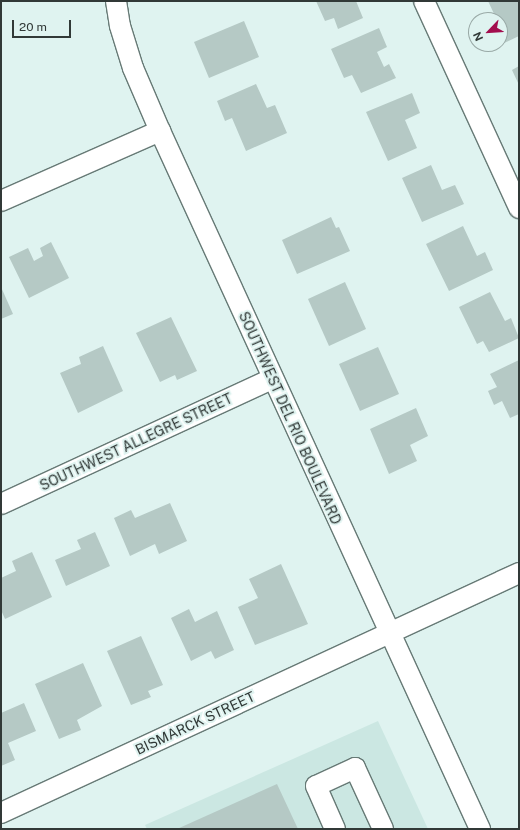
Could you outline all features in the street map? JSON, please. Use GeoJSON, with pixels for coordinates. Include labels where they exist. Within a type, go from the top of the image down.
{"type":"FeatureCollection","features":[{"type":"Feature","properties":{"kind":"street","name":"SOUTHWEST DEL RIO BOULEVARD"},"geometry":{"type":"LineString","coordinates":[[116,1],[120,26],[133,68],[160,131],[272,379],[480,829]]}},
{"type":"Feature","properties":{"kind":"street"},"geometry":{"type":"LineString","coordinates":[[424,1],[519,208]]}},
{"type":"Feature","properties":{"kind":"street"},"geometry":{"type":"LineString","coordinates":[[1,201],[160,131]]}},
{"type":"Feature","properties":{"kind":"street","name":"SOUTHWEST ALLEGRE STREET"},"geometry":{"type":"LineString","coordinates":[[1,504],[272,379]]}},
{"type":"Feature","properties":{"kind":"street","name":"BISMARCK STREET"},"geometry":{"type":"LineString","coordinates":[[1,814],[388,632],[519,573]]}},
{"type":"Feature","properties":{"kind":"street"},"geometry":{"type":"LineString","coordinates":[[335,829],[316,786],[355,768],[383,829]]}},
{"type":"Feature","properties":{"kind":"shaded area"},"geometry":{"type":"Polygon","coordinates":[[[378,721],[428,829],[147,829],[145,825],[378,721]]]}},
{"type":"Feature","properties":{"kind":"building"},"geometry":{"type":"Polygon","coordinates":[[[316,1],[356,1],[363,18],[338,29],[334,18],[325,21],[316,1]]]}},
{"type":"Feature","properties":{"kind":"building"},"geometry":{"type":"Polygon","coordinates":[[[488,1],[519,1],[519,36],[508,41],[508,12],[493,12],[488,1]]]}},
{"type":"Feature","properties":{"kind":"building"},"geometry":{"type":"Polygon","coordinates":[[[244,21],[259,57],[209,78],[194,42],[244,21]]]}},
{"type":"Feature","properties":{"kind":"building"},"geometry":{"type":"Polygon","coordinates":[[[379,28],[387,47],[377,52],[384,67],[389,64],[396,78],[361,93],[352,75],[344,78],[331,49],[379,28]]]}},
{"type":"Feature","properties":{"kind":"building"},"geometry":{"type":"Polygon","coordinates":[[[519,66],[519,85],[512,70],[519,66]]]}},
{"type":"Feature","properties":{"kind":"building"},"geometry":{"type":"Polygon","coordinates":[[[256,84],[267,108],[275,105],[287,133],[246,151],[232,118],[225,121],[217,101],[256,84]]]}},
{"type":"Feature","properties":{"kind":"building"},"geometry":{"type":"Polygon","coordinates":[[[412,93],[420,113],[405,120],[417,148],[388,161],[366,112],[412,93]]]}},
{"type":"Feature","properties":{"kind":"building"},"geometry":{"type":"Polygon","coordinates":[[[431,165],[442,190],[455,185],[464,204],[422,222],[402,178],[431,165]]]}},
{"type":"Feature","properties":{"kind":"building"},"geometry":{"type":"Polygon","coordinates":[[[331,217],[336,228],[339,227],[350,251],[297,274],[282,240],[331,217]]]}},
{"type":"Feature","properties":{"kind":"building"},"geometry":{"type":"Polygon","coordinates":[[[463,226],[477,256],[485,252],[493,270],[449,291],[426,244],[463,226]]]}},
{"type":"Feature","properties":{"kind":"building"},"geometry":{"type":"Polygon","coordinates":[[[51,242],[69,278],[29,298],[9,257],[28,248],[34,261],[43,256],[40,248],[51,242]]]}},
{"type":"Feature","properties":{"kind":"building"},"geometry":{"type":"Polygon","coordinates":[[[345,282],[366,329],[329,346],[308,299],[345,282]]]}},
{"type":"Feature","properties":{"kind":"building"},"geometry":{"type":"Polygon","coordinates":[[[1,287],[13,314],[1,319],[1,287]]]}},
{"type":"Feature","properties":{"kind":"building"},"geometry":{"type":"Polygon","coordinates":[[[490,292],[505,321],[511,318],[519,338],[489,352],[483,341],[477,344],[459,307],[490,292]]]}},
{"type":"Feature","properties":{"kind":"building"},"geometry":{"type":"Polygon","coordinates":[[[171,317],[197,371],[177,380],[175,375],[160,382],[136,333],[171,317]]]}},
{"type":"Feature","properties":{"kind":"building"},"geometry":{"type":"Polygon","coordinates":[[[103,346],[123,391],[78,413],[60,373],[81,364],[79,357],[103,346]]]}},
{"type":"Feature","properties":{"kind":"building"},"geometry":{"type":"Polygon","coordinates":[[[378,347],[399,394],[360,411],[339,364],[378,347]]]}},
{"type":"Feature","properties":{"kind":"building"},"geometry":{"type":"Polygon","coordinates":[[[519,360],[519,414],[510,418],[502,401],[494,405],[488,391],[497,387],[490,374],[519,360]]]}},
{"type":"Feature","properties":{"kind":"building"},"geometry":{"type":"Polygon","coordinates":[[[416,408],[428,436],[410,445],[417,461],[389,474],[370,429],[416,408]]]}},
{"type":"Feature","properties":{"kind":"building"},"geometry":{"type":"Polygon","coordinates":[[[170,503],[187,541],[159,554],[155,544],[130,556],[114,518],[131,510],[135,518],[170,503]]]}},
{"type":"Feature","properties":{"kind":"building"},"geometry":{"type":"Polygon","coordinates":[[[95,532],[110,566],[66,586],[55,560],[81,549],[77,540],[95,532]]]}},
{"type":"Feature","properties":{"kind":"building"},"geometry":{"type":"Polygon","coordinates":[[[32,552],[52,597],[5,619],[1,610],[1,578],[16,571],[12,561],[32,552]]]}},
{"type":"Feature","properties":{"kind":"building"},"geometry":{"type":"Polygon","coordinates":[[[281,564],[308,624],[255,645],[238,607],[258,598],[249,579],[281,564]]]}},
{"type":"Feature","properties":{"kind":"building"},"geometry":{"type":"Polygon","coordinates":[[[189,609],[195,622],[217,611],[234,650],[215,659],[211,651],[191,661],[171,618],[189,609]]]}},
{"type":"Feature","properties":{"kind":"building"},"geometry":{"type":"Polygon","coordinates":[[[141,636],[163,685],[148,691],[151,697],[131,705],[107,651],[141,636]]]}},
{"type":"Feature","properties":{"kind":"building"},"geometry":{"type":"Polygon","coordinates":[[[83,663],[102,706],[77,720],[81,730],[59,739],[35,684],[83,663]]]}},
{"type":"Feature","properties":{"kind":"building"},"geometry":{"type":"Polygon","coordinates":[[[24,703],[36,731],[8,743],[15,760],[1,766],[1,713],[24,703]]]}},
{"type":"Feature","properties":{"kind":"building"},"geometry":{"type":"Polygon","coordinates":[[[277,784],[298,829],[177,829],[277,784]]]}}]}
